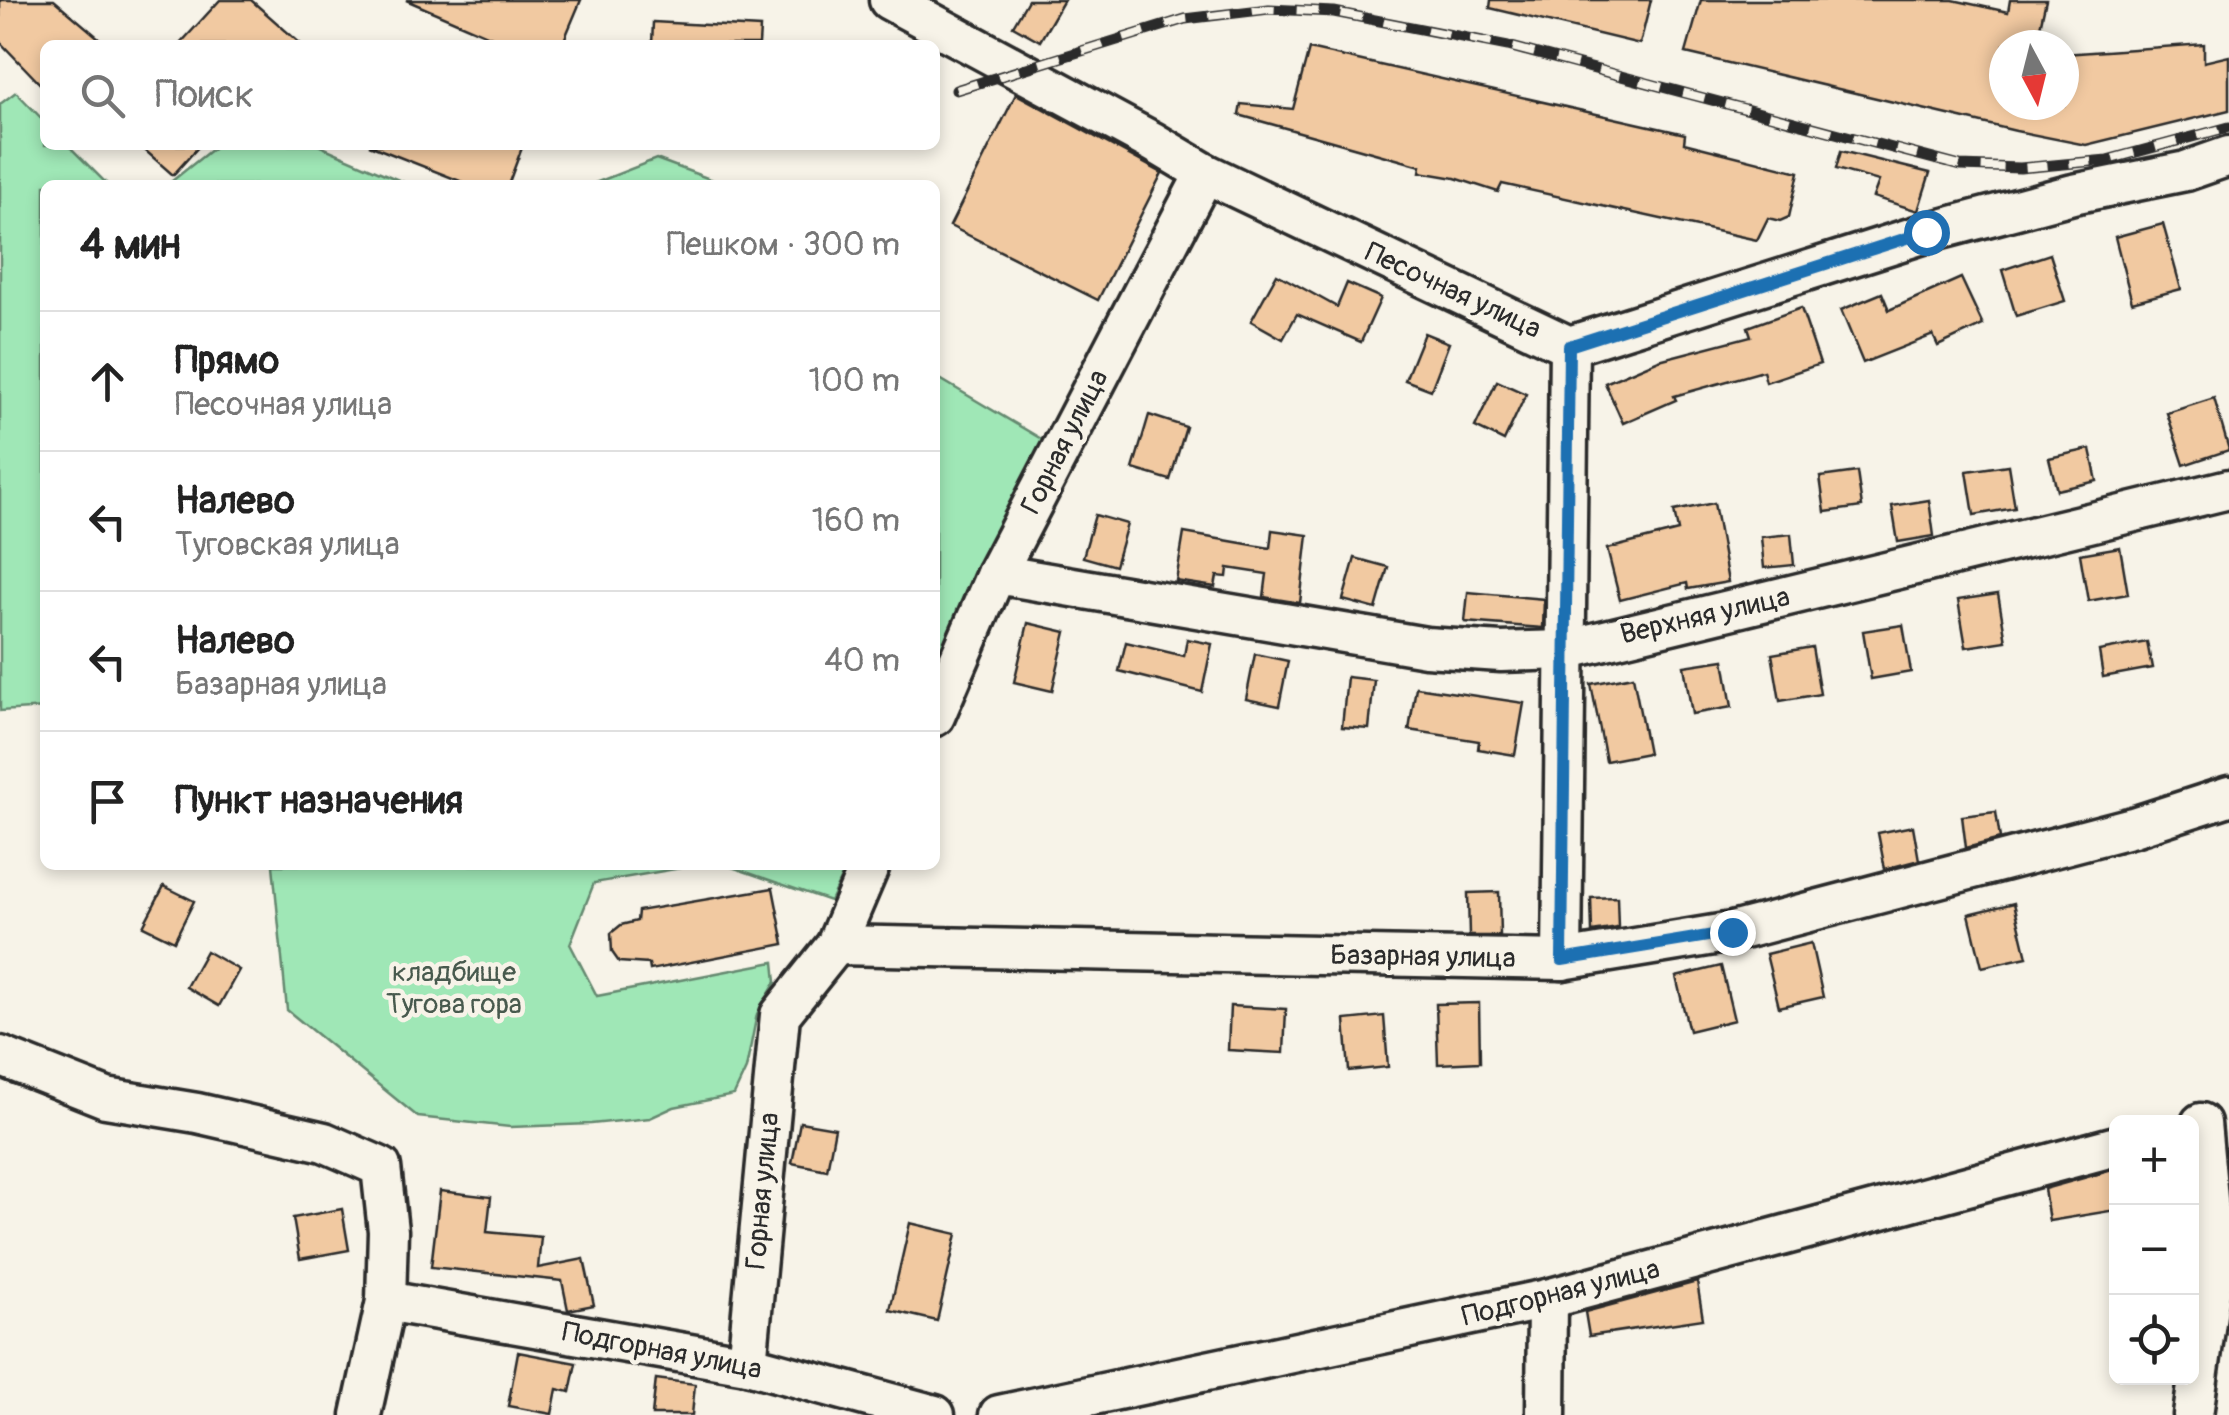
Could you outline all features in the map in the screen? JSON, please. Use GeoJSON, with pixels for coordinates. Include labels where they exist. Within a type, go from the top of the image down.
{"type":"FeatureCollection","features":[{"type":"Feature","properties":{"kind":"street","name":"Песочная улица"},"geometry":{"type":"LineString","coordinates":[[889,0],[1205,173],[1569,346],[1926,232],[2074,194],[2186,171],[2229,156]]}},
{"type":"Feature","properties":{"kind":"street","name":"Горная улица"},"geometry":{"type":"LineString","coordinates":[[940,704],[996,574],[1205,173]]}},
{"type":"Feature","properties":{"kind":"street"},"geometry":{"type":"LineString","coordinates":[[1562,960],[1569,346]]}},
{"type":"Feature","properties":{"kind":"street","name":"Верхняя улица"},"geometry":{"type":"LineString","coordinates":[[996,574],[1426,646],[1501,652],[1564,650],[2229,489]]}},
{"type":"Feature","properties":{"kind":"street","name":"Базарная улица"},"geometry":{"type":"LineString","coordinates":[[836,945],[1562,960],[1732,932],[2133,827],[2229,796]]}},
{"type":"Feature","properties":{"kind":"street","name":"Горная улица"},"geometry":{"type":"LineString","coordinates":[[747,1364],[780,1015],[836,945],[868,870]]}},
{"type":"Feature","properties":{"kind":"street"},"geometry":{"type":"LineString","coordinates":[[0,1056],[106,1098],[196,1113],[324,1142],[381,1167],[388,1232],[386,1302],[361,1415]]}},
{"type":"Feature","properties":{"kind":"street"},"geometry":{"type":"LineString","coordinates":[[2193,1415],[2214,1264],[2207,1121]]}},
{"type":"Feature","properties":{"kind":"street","name":"Подгорная улица"},"geometry":{"type":"LineString","coordinates":[[999,1415],[1547,1299],[2109,1148]]}},
{"type":"Feature","properties":{"kind":"street"},"geometry":{"type":"LineString","coordinates":[[1546,1415],[1547,1299]]}},
{"type":"Feature","properties":{"kind":"street","name":"Подгорная улица"},"geometry":{"type":"LineString","coordinates":[[386,1302],[747,1364],[935,1415]]}},
{"type":"Feature","properties":{"kind":"green space"},"geometry":{"type":"Polygon","coordinates":[[[16,92],[40,117],[40,150],[73,150],[103,180],[40,180],[40,708],[0,711],[0,104],[16,92]]]}},
{"type":"Feature","properties":{"kind":"green space"},"geometry":{"type":"Polygon","coordinates":[[[211,150],[330,150],[398,180],[173,180],[211,150]]]}},
{"type":"Feature","properties":{"kind":"green space"},"geometry":{"type":"Polygon","coordinates":[[[656,159],[713,180],[603,180],[656,159]]]}},
{"type":"Feature","properties":{"kind":"green space"},"geometry":{"type":"Polygon","coordinates":[[[940,379],[1043,440],[940,661],[940,379]]]}},
{"type":"Feature","properties":{"kind":"green space","name":"кладбище Тугова гора"},"geometry":{"type":"Polygon","coordinates":[[[273,870],[669,870],[594,883],[570,944],[597,996],[774,962],[776,982],[757,1014],[746,1069],[734,1095],[674,1107],[650,1118],[591,1124],[510,1127],[418,1117],[287,1010],[273,870]]]}},
{"type":"Feature","properties":{"kind":"green space"},"geometry":{"type":"Polygon","coordinates":[[[740,870],[845,870],[830,901],[740,870]]]}},
{"type":"Feature","properties":{"kind":"building"},"geometry":{"type":"Polygon","coordinates":[[[0,0],[54,0],[101,40],[40,40],[40,84],[0,42],[0,0]]]}},
{"type":"Feature","properties":{"kind":"building"},"geometry":{"type":"Polygon","coordinates":[[[220,0],[251,0],[296,40],[184,40],[220,0]]]}},
{"type":"Feature","properties":{"kind":"building"},"geometry":{"type":"Polygon","coordinates":[[[406,0],[581,0],[564,40],[498,40],[406,0]]]}},
{"type":"Feature","properties":{"kind":"building"},"geometry":{"type":"Polygon","coordinates":[[[1028,0],[1064,0],[1040,41],[1013,26],[1028,0]]]}},
{"type":"Feature","properties":{"kind":"building"},"geometry":{"type":"Polygon","coordinates":[[[1491,0],[1651,0],[1640,44],[1490,8],[1491,0]]]}},
{"type":"Feature","properties":{"kind":"building"},"geometry":{"type":"Polygon","coordinates":[[[1701,0],[1953,0],[2008,12],[2010,0],[2046,0],[2039,30],[1989,30],[1989,120],[2079,120],[2079,53],[2204,44],[2204,62],[2229,56],[2229,110],[2086,145],[1686,53],[1701,0]]]}},
{"type":"Feature","properties":{"kind":"building"},"geometry":{"type":"Polygon","coordinates":[[[653,22],[760,28],[759,40],[652,40],[653,22]]]}},
{"type":"Feature","properties":{"kind":"building"},"geometry":{"type":"Polygon","coordinates":[[[1309,49],[1685,134],[1684,143],[1799,172],[1789,217],[1780,221],[1768,218],[1757,240],[1502,184],[1498,192],[1420,172],[1421,166],[1239,115],[1241,104],[1293,109],[1309,49]]]}},
{"type":"Feature","properties":{"kind":"building"},"geometry":{"type":"Polygon","coordinates":[[[1016,94],[1162,173],[1098,300],[950,226],[1016,94]]]}},
{"type":"Feature","properties":{"kind":"building"},"geometry":{"type":"Polygon","coordinates":[[[145,150],[196,150],[173,175],[145,150]]]}},
{"type":"Feature","properties":{"kind":"building"},"geometry":{"type":"Polygon","coordinates":[[[382,150],[521,150],[510,180],[457,180],[382,150]]]}},
{"type":"Feature","properties":{"kind":"building"},"geometry":{"type":"Polygon","coordinates":[[[1841,151],[1930,173],[1918,211],[1873,197],[1879,181],[1836,169],[1841,151]]]}},
{"type":"Feature","properties":{"kind":"building"},"geometry":{"type":"Polygon","coordinates":[[[2163,224],[2181,289],[2132,302],[2115,237],[2163,224]]]}},
{"type":"Feature","properties":{"kind":"building"},"geometry":{"type":"Polygon","coordinates":[[[2050,254],[2065,301],[2016,316],[2002,270],[2050,254]]]}},
{"type":"Feature","properties":{"kind":"building"},"geometry":{"type":"Polygon","coordinates":[[[1277,274],[1337,307],[1347,283],[1381,298],[1361,342],[1297,314],[1283,339],[1251,321],[1277,274]]]}},
{"type":"Feature","properties":{"kind":"building"},"geometry":{"type":"Polygon","coordinates":[[[1961,278],[1983,325],[1938,346],[1933,335],[1863,363],[1841,310],[1882,293],[1889,310],[1961,278]]]}},
{"type":"Feature","properties":{"kind":"building"},"geometry":{"type":"Polygon","coordinates":[[[1801,308],[1820,364],[1766,382],[1763,371],[1674,396],[1676,400],[1623,423],[1605,383],[1659,360],[1751,336],[1748,327],[1801,308]]]}},
{"type":"Feature","properties":{"kind":"building"},"geometry":{"type":"Polygon","coordinates":[[[1424,333],[1449,343],[1431,390],[1405,380],[1424,333]]]}},
{"type":"Feature","properties":{"kind":"building"},"geometry":{"type":"Polygon","coordinates":[[[1497,381],[1526,394],[1504,441],[1475,427],[1497,381]]]}},
{"type":"Feature","properties":{"kind":"building"},"geometry":{"type":"Polygon","coordinates":[[[2214,398],[2229,450],[2184,465],[2167,413],[2214,398]]]}},
{"type":"Feature","properties":{"kind":"building"},"geometry":{"type":"Polygon","coordinates":[[[1149,415],[1186,427],[1170,480],[1133,469],[1149,415]]]}},
{"type":"Feature","properties":{"kind":"building"},"geometry":{"type":"Polygon","coordinates":[[[2090,449],[2097,481],[2057,490],[2049,458],[2090,449]]]}},
{"type":"Feature","properties":{"kind":"building"},"geometry":{"type":"Polygon","coordinates":[[[2008,465],[2015,508],[1974,515],[1967,471],[2008,465]]]}},
{"type":"Feature","properties":{"kind":"building"},"geometry":{"type":"Polygon","coordinates":[[[1857,472],[1862,507],[1825,512],[1820,477],[1857,472]]]}},
{"type":"Feature","properties":{"kind":"building"},"geometry":{"type":"Polygon","coordinates":[[[1929,500],[1934,536],[1898,542],[1892,506],[1929,500]]]}},
{"type":"Feature","properties":{"kind":"building"},"geometry":{"type":"Polygon","coordinates":[[[1714,503],[1728,582],[1688,589],[1687,583],[1620,600],[1607,549],[1678,531],[1674,511],[1714,503]]]}},
{"type":"Feature","properties":{"kind":"building"},"geometry":{"type":"Polygon","coordinates":[[[1095,515],[1127,524],[1115,566],[1083,557],[1095,515]]]}},
{"type":"Feature","properties":{"kind":"building"},"geometry":{"type":"Polygon","coordinates":[[[1272,530],[1308,535],[1300,603],[1264,597],[1267,574],[1228,568],[1227,577],[1217,576],[1215,587],[1176,581],[1184,533],[1270,548],[1272,530]]]}},
{"type":"Feature","properties":{"kind":"building"},"geometry":{"type":"Polygon","coordinates":[[[1791,534],[1794,565],[1764,568],[1761,537],[1791,534]]]}},
{"type":"Feature","properties":{"kind":"building"},"geometry":{"type":"Polygon","coordinates":[[[2120,547],[2128,594],[2088,601],[2080,554],[2120,547]]]}},
{"type":"Feature","properties":{"kind":"building"},"geometry":{"type":"Polygon","coordinates":[[[1355,558],[1388,567],[1376,609],[1343,600],[1355,558]]]}},
{"type":"Feature","properties":{"kind":"building"},"geometry":{"type":"Polygon","coordinates":[[[1468,592],[1544,599],[1543,628],[1465,622],[1468,592]]]}},
{"type":"Feature","properties":{"kind":"building"},"geometry":{"type":"Polygon","coordinates":[[[1998,594],[2006,641],[1966,647],[1958,600],[1998,594]]]}},
{"type":"Feature","properties":{"kind":"building"},"geometry":{"type":"Polygon","coordinates":[[[1028,623],[1066,632],[1052,691],[1014,682],[1028,623]]]}},
{"type":"Feature","properties":{"kind":"building"},"geometry":{"type":"Polygon","coordinates":[[[1903,625],[1911,672],[1871,679],[1863,631],[1903,625]]]}},
{"type":"Feature","properties":{"kind":"building"},"geometry":{"type":"Polygon","coordinates":[[[1187,639],[1212,644],[1202,692],[1119,671],[1126,642],[1184,656],[1187,639]]]}},
{"type":"Feature","properties":{"kind":"building"},"geometry":{"type":"Polygon","coordinates":[[[2147,642],[2152,668],[2103,677],[2099,651],[2147,642]]]}},
{"type":"Feature","properties":{"kind":"building"},"geometry":{"type":"Polygon","coordinates":[[[1812,647],[1820,694],[1780,701],[1772,654],[1812,647]]]}},
{"type":"Feature","properties":{"kind":"building"},"geometry":{"type":"Polygon","coordinates":[[[1255,654],[1288,661],[1279,706],[1246,699],[1255,654]]]}},
{"type":"Feature","properties":{"kind":"building"},"geometry":{"type":"Polygon","coordinates":[[[1724,660],[1732,707],[1692,714],[1684,666],[1724,660]]]}},
{"type":"Feature","properties":{"kind":"building"},"geometry":{"type":"Polygon","coordinates":[[[1633,676],[1648,753],[1606,761],[1591,684],[1633,676]]]}},
{"type":"Feature","properties":{"kind":"building"},"geometry":{"type":"Polygon","coordinates":[[[1347,677],[1374,680],[1369,729],[1342,727],[1347,677]]]}},
{"type":"Feature","properties":{"kind":"building"},"geometry":{"type":"Polygon","coordinates":[[[1416,687],[1524,703],[1515,755],[1478,749],[1479,741],[1409,730],[1416,687]]]}},
{"type":"Feature","properties":{"kind":"building"},"geometry":{"type":"Polygon","coordinates":[[[1996,812],[2000,839],[1966,848],[1962,816],[1996,812]]]}},
{"type":"Feature","properties":{"kind":"building"},"geometry":{"type":"Polygon","coordinates":[[[1913,826],[1919,860],[1885,869],[1878,833],[1913,826]]]}},
{"type":"Feature","properties":{"kind":"building"},"geometry":{"type":"Polygon","coordinates":[[[164,886],[194,901],[174,941],[143,926],[164,886]]]}},
{"type":"Feature","properties":{"kind":"building"},"geometry":{"type":"Polygon","coordinates":[[[773,888],[784,944],[650,970],[649,964],[619,962],[612,952],[611,933],[621,925],[637,921],[638,911],[773,888]]]}},
{"type":"Feature","properties":{"kind":"building"},"geometry":{"type":"Polygon","coordinates":[[[1499,892],[1500,936],[1469,936],[1468,893],[1499,892]]]}},
{"type":"Feature","properties":{"kind":"building"},"geometry":{"type":"Polygon","coordinates":[[[1617,897],[1618,928],[1592,932],[1591,898],[1617,897]]]}},
{"type":"Feature","properties":{"kind":"building"},"geometry":{"type":"Polygon","coordinates":[[[2014,903],[2027,957],[1982,967],[1969,914],[2014,903]]]}},
{"type":"Feature","properties":{"kind":"building"},"geometry":{"type":"Polygon","coordinates":[[[1811,943],[1823,997],[1779,1007],[1766,954],[1811,943]]]}},
{"type":"Feature","properties":{"kind":"building"},"geometry":{"type":"Polygon","coordinates":[[[206,951],[239,970],[219,1006],[186,987],[206,951]]]}},
{"type":"Feature","properties":{"kind":"building"},"geometry":{"type":"Polygon","coordinates":[[[1721,966],[1734,1020],[1689,1031],[1676,977],[1721,966]]]}},
{"type":"Feature","properties":{"kind":"building"},"geometry":{"type":"Polygon","coordinates":[[[1479,1003],[1480,1062],[1438,1064],[1436,1004],[1479,1003]]]}},
{"type":"Feature","properties":{"kind":"building"},"geometry":{"type":"Polygon","coordinates":[[[1230,1006],[1286,1009],[1284,1053],[1228,1050],[1230,1006]]]}},
{"type":"Feature","properties":{"kind":"building"},"geometry":{"type":"Polygon","coordinates":[[[1384,1016],[1388,1067],[1349,1071],[1345,1020],[1384,1016]]]}},
{"type":"Feature","properties":{"kind":"building"},"geometry":{"type":"Polygon","coordinates":[[[800,1122],[835,1128],[827,1170],[792,1163],[800,1122]]]}},
{"type":"Feature","properties":{"kind":"building"},"geometry":{"type":"Polygon","coordinates":[[[2109,1171],[2109,1211],[2049,1221],[2044,1189],[2109,1171]]]}},
{"type":"Feature","properties":{"kind":"building"},"geometry":{"type":"Polygon","coordinates":[[[440,1191],[491,1197],[487,1232],[541,1237],[538,1268],[584,1259],[594,1305],[568,1310],[562,1281],[431,1267],[440,1191]]]}},
{"type":"Feature","properties":{"kind":"building"},"geometry":{"type":"Polygon","coordinates":[[[342,1209],[349,1250],[300,1259],[293,1218],[342,1209]]]}},
{"type":"Feature","properties":{"kind":"building"},"geometry":{"type":"Polygon","coordinates":[[[910,1223],[957,1234],[937,1321],[890,1310],[910,1223]]]}},
{"type":"Feature","properties":{"kind":"building"},"geometry":{"type":"Polygon","coordinates":[[[1697,1282],[1703,1319],[1589,1336],[1585,1312],[1697,1282]]]}},
{"type":"Feature","properties":{"kind":"building"},"geometry":{"type":"Polygon","coordinates":[[[518,1352],[576,1363],[570,1392],[557,1389],[552,1414],[508,1406],[518,1352]]]}},
{"type":"Feature","properties":{"kind":"building"},"geometry":{"type":"Polygon","coordinates":[[[656,1379],[695,1384],[692,1415],[652,1415],[656,1379]]]}},
{"type":"Feature","properties":{"kind":"railway"},"geometry":{"type":"LineString","coordinates":[[956,90],[1185,19],[1269,9],[1334,12],[1508,46],[1960,166],[2020,168],[2107,160],[2229,127]]}},
{"type":"Feature","properties":{"kind":"route"},"geometry":{"type":"LineString","coordinates":[[1732,932],[1562,960],[1569,346],[1926,232]]}}]}
